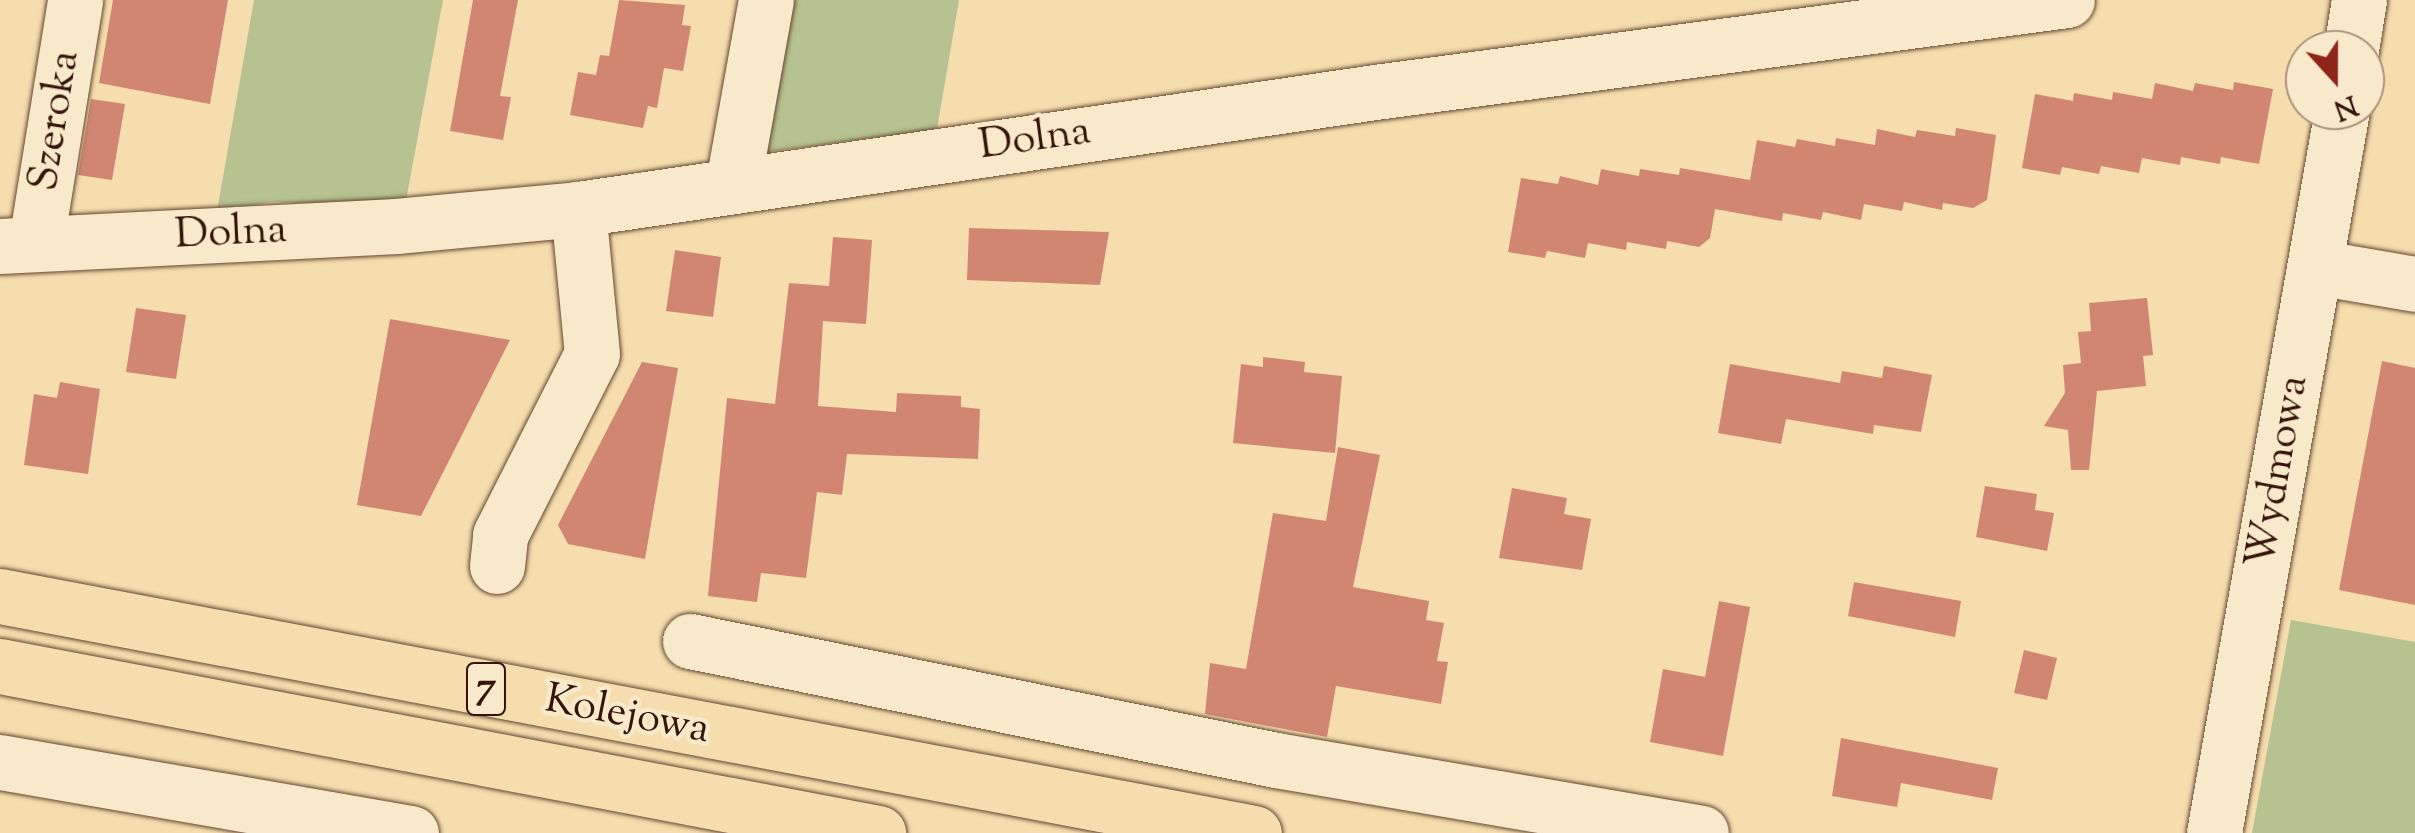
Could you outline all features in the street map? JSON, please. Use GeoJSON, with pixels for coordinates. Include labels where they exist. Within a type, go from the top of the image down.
{"type":"FeatureCollection","features":[{"type":"Feature","properties":{"kind":"highway","name":"Kolejowa"},"geometry":{"type":"LineString","coordinates":[[3,596],[1254,833]]}},
{"type":"Feature","properties":{"kind":"highway","name":"Kolejowa"},"geometry":{"type":"LineString","coordinates":[[0,666],[878,833]]}},
{"type":"Feature","properties":{"kind":"highway"},"geometry":{"type":"LineString","coordinates":[[0,677],[58,677]]}},
{"type":"Feature","properties":{"kind":"street","name":"Szeroka"},"geometry":{"type":"LineString","coordinates":[[18,244],[75,0]]}},
{"type":"Feature","properties":{"kind":"street"},"geometry":{"type":"LineString","coordinates":[[734,183],[766,0]]}},
{"type":"Feature","properties":{"kind":"street"},"geometry":{"type":"LineString","coordinates":[[2354,30],[2359,0]]}},
{"type":"Feature","properties":{"kind":"street","name":"Dolna"},"geometry":{"type":"LineString","coordinates":[[18,244],[396,226],[578,209],[734,183],[2034,2]]}},
{"type":"Feature","properties":{"kind":"street","name":"Wydmowa"},"geometry":{"type":"LineString","coordinates":[[2214,833],[2339,130]]}},
{"type":"Feature","properties":{"kind":"street"},"geometry":{"type":"LineString","coordinates":[[497,566],[500,535],[592,354],[578,209]]}},
{"type":"Feature","properties":{"kind":"street"},"geometry":{"type":"LineString","coordinates":[[2316,267],[2415,284]]}},
{"type":"Feature","properties":{"kind":"street","name":"Kolejowa"},"geometry":{"type":"LineString","coordinates":[[690,641],[1276,760],[1702,833]]}},
{"type":"Feature","properties":{"kind":"street"},"geometry":{"type":"LineString","coordinates":[[0,762],[411,833]]}},
{"type":"Feature","properties":{"kind":"green space"},"geometry":{"type":"Polygon","coordinates":[[[254,0],[443,0],[405,206],[271,202],[217,211],[254,0]]]}},
{"type":"Feature","properties":{"kind":"green space"},"geometry":{"type":"Polygon","coordinates":[[[778,0],[959,0],[937,129],[751,154],[778,0]]]}},
{"type":"Feature","properties":{"kind":"green space"},"geometry":{"type":"Polygon","coordinates":[[[2291,620],[2415,642],[2415,833],[2252,833],[2291,620]]]}},
{"type":"Feature","properties":{"kind":"building"},"geometry":{"type":"Polygon","coordinates":[[[113,0],[228,0],[210,104],[99,83],[113,0]]]}},
{"type":"Feature","properties":{"kind":"building"},"geometry":{"type":"Polygon","coordinates":[[[473,0],[518,0],[500,96],[511,97],[503,140],[450,131],[473,0]]]}},
{"type":"Feature","properties":{"kind":"building"},"geometry":{"type":"Polygon","coordinates":[[[619,0],[685,5],[682,25],[691,26],[683,71],[664,68],[657,108],[648,106],[643,128],[570,115],[578,72],[596,75],[600,55],[609,56],[619,0]]]}},
{"type":"Feature","properties":{"kind":"building"},"geometry":{"type":"Polygon","coordinates":[[[2234,82],[2273,89],[2259,164],[2221,157],[2220,164],[2181,157],[2180,165],[2142,158],[2139,173],[2101,166],[2099,174],[2062,167],[2060,175],[2022,168],[2035,94],[2073,101],[2074,93],[2112,100],[2113,92],[2152,99],[2155,83],[2193,91],[2195,83],[2233,90],[2234,82]]]}},
{"type":"Feature","properties":{"kind":"building"},"geometry":{"type":"Polygon","coordinates":[[[91,99],[125,104],[112,180],[78,175],[91,99]]]}},
{"type":"Feature","properties":{"kind":"building"},"geometry":{"type":"Polygon","coordinates":[[[1956,128],[1996,135],[1987,200],[1973,208],[1943,203],[1942,210],[1904,202],[1902,211],[1864,204],[1861,220],[1823,212],[1821,220],[1783,213],[1782,221],[1715,209],[1710,238],[1699,247],[1667,241],[1666,249],[1627,242],[1626,250],[1588,243],[1585,258],[1547,251],[1545,258],[1508,252],[1521,178],[1558,184],[1560,176],[1598,185],[1601,169],[1639,176],[1640,169],[1679,175],[1680,168],[1750,180],[1757,140],[1795,147],[1797,139],[1835,146],[1836,138],[1875,145],[1877,129],[1915,137],[1917,130],[1955,136],[1956,128]]]}},
{"type":"Feature","properties":{"kind":"building"},"geometry":{"type":"Polygon","coordinates":[[[969,228],[1109,232],[1100,285],[967,280],[969,228]]]}},
{"type":"Feature","properties":{"kind":"building"},"geometry":{"type":"Polygon","coordinates":[[[833,237],[872,240],[866,324],[823,321],[818,406],[896,412],[897,393],[961,396],[961,407],[980,409],[978,459],[847,454],[842,495],[817,492],[806,578],[761,573],[757,602],[708,596],[727,398],[775,404],[789,283],[829,286],[833,237]]]}},
{"type":"Feature","properties":{"kind":"building"},"geometry":{"type":"Polygon","coordinates":[[[675,250],[721,257],[713,317],[666,311],[675,250]]]}},
{"type":"Feature","properties":{"kind":"building"},"geometry":{"type":"Polygon","coordinates":[[[2147,298],[2153,355],[2143,356],[2146,386],[2097,391],[2089,470],[2071,470],[2068,430],[2044,426],[2065,393],[2063,365],[2081,363],[2078,332],[2091,331],[2089,303],[2147,298]]]}},
{"type":"Feature","properties":{"kind":"building"},"geometry":{"type":"Polygon","coordinates":[[[136,308],[186,315],[176,379],[126,372],[136,308]]]}},
{"type":"Feature","properties":{"kind":"building"},"geometry":{"type":"Polygon","coordinates":[[[390,319],[510,340],[421,516],[357,505],[390,319]]]}},
{"type":"Feature","properties":{"kind":"building"},"geometry":{"type":"Polygon","coordinates":[[[1263,357],[1305,362],[1304,372],[1342,376],[1335,453],[1233,443],[1241,364],[1263,367],[1263,357]]]}},
{"type":"Feature","properties":{"kind":"building"},"geometry":{"type":"Polygon","coordinates":[[[2382,361],[2415,368],[2415,605],[2339,590],[2382,361]]]}},
{"type":"Feature","properties":{"kind":"building"},"geometry":{"type":"Polygon","coordinates":[[[642,362],[678,368],[645,559],[568,544],[558,525],[642,362]]]}},
{"type":"Feature","properties":{"kind":"building"},"geometry":{"type":"Polygon","coordinates":[[[1730,364],[1840,383],[1842,371],[1882,378],[1884,366],[1932,375],[1921,432],[1874,425],[1873,434],[1786,419],[1781,444],[1718,433],[1730,364]]]}},
{"type":"Feature","properties":{"kind":"building"},"geometry":{"type":"Polygon","coordinates":[[[60,382],[100,389],[88,474],[24,465],[34,394],[57,398],[60,382]]]}},
{"type":"Feature","properties":{"kind":"building"},"geometry":{"type":"Polygon","coordinates":[[[1338,447],[1380,455],[1353,587],[1429,601],[1426,620],[1444,623],[1437,661],[1448,662],[1441,704],[1336,686],[1327,737],[1205,714],[1210,663],[1246,669],[1273,513],[1326,521],[1338,447]]]}},
{"type":"Feature","properties":{"kind":"building"},"geometry":{"type":"Polygon","coordinates":[[[1985,486],[2037,494],[2035,510],[2054,513],[2047,551],[1976,537],[1985,486]]]}},
{"type":"Feature","properties":{"kind":"building"},"geometry":{"type":"Polygon","coordinates":[[[1512,488],[1567,498],[1564,514],[1591,519],[1582,570],[1499,558],[1512,488]]]}},
{"type":"Feature","properties":{"kind":"building"},"geometry":{"type":"Polygon","coordinates":[[[1854,582],[1961,601],[1955,637],[1848,616],[1854,582]]]}},
{"type":"Feature","properties":{"kind":"building"},"geometry":{"type":"Polygon","coordinates":[[[1719,601],[1750,607],[1723,756],[1650,742],[1663,669],[1705,677],[1719,601]]]}},
{"type":"Feature","properties":{"kind":"building"},"geometry":{"type":"Polygon","coordinates":[[[2024,650],[2057,658],[2047,700],[2014,693],[2024,650]]]}},
{"type":"Feature","properties":{"kind":"building"},"geometry":{"type":"Polygon","coordinates":[[[1841,738],[1998,768],[1992,800],[1901,783],[1897,807],[1832,796],[1841,738]]]}}]}
